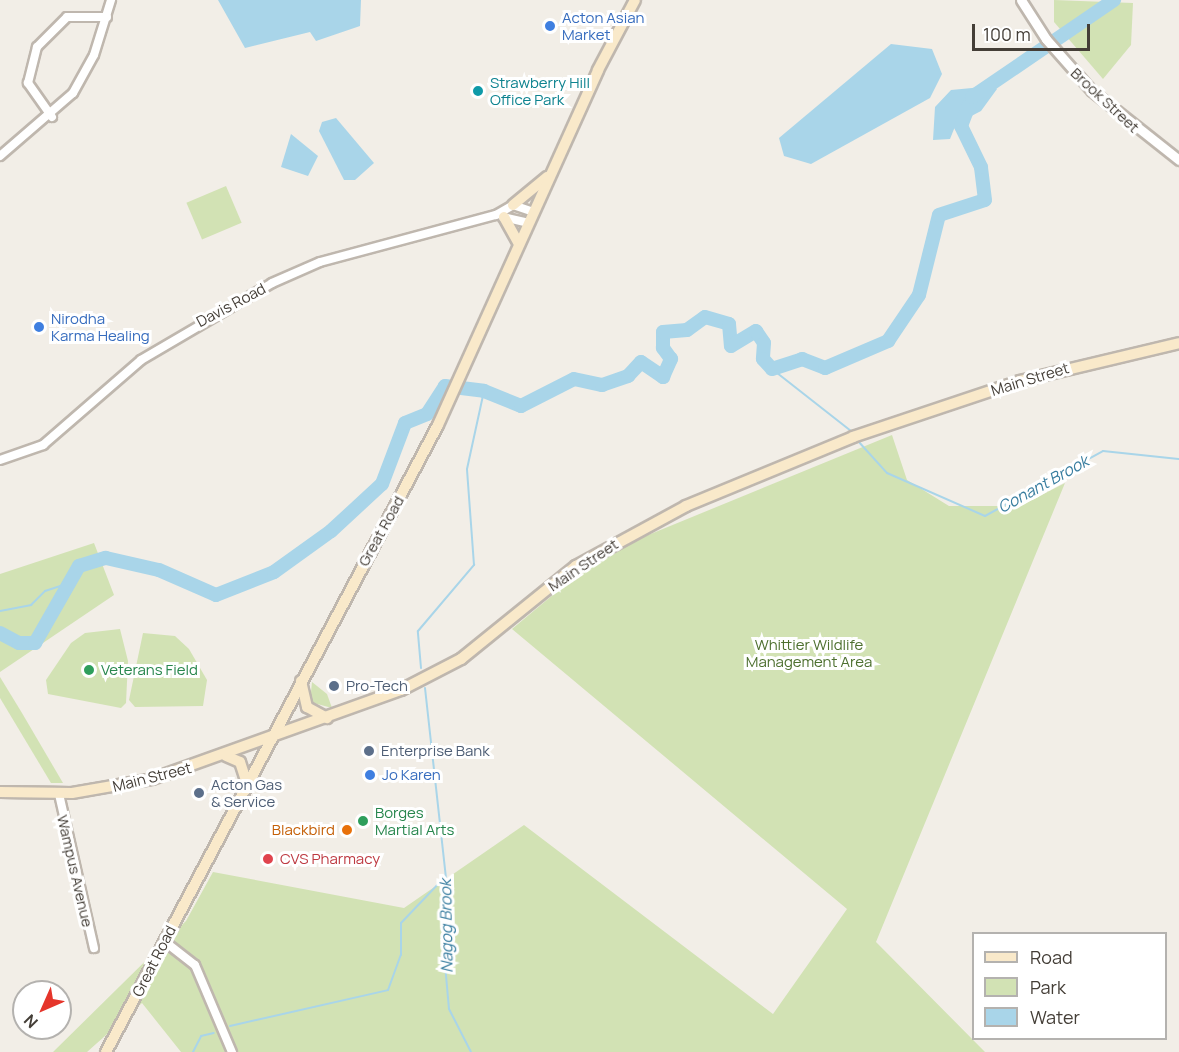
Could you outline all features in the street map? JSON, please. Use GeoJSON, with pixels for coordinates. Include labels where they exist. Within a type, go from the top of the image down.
{"type":"FeatureCollection","features":[{"type":"Feature","properties":{"kind":"main road","name":"Great Road"},"geometry":{"type":"LineString","coordinates":[[106,1052],[246,780],[454,393],[550,174],[635,0]]}},
{"type":"Feature","properties":{"kind":"main road"},"geometry":{"type":"LineString","coordinates":[[513,205],[550,174]]}},
{"type":"Feature","properties":{"kind":"main road"},"geometry":{"type":"LineString","coordinates":[[500,216],[519,244]]}},
{"type":"Feature","properties":{"kind":"main road","name":"Main Street"},"geometry":{"type":"LineString","coordinates":[[0,792],[60,794],[130,784],[226,756],[268,741],[447,668],[576,566],[686,506],[853,437],[1020,381],[1179,343]]}},
{"type":"Feature","properties":{"kind":"main road"},"geometry":{"type":"LineString","coordinates":[[301,680],[307,707],[327,718]]}},
{"type":"Feature","properties":{"kind":"main road"},"geometry":{"type":"LineString","coordinates":[[226,756],[240,762],[246,780]]}},
{"type":"Feature","properties":{"kind":"street"},"geometry":{"type":"LineString","coordinates":[[0,156],[52,117],[85,77],[111,0]]}},
{"type":"Feature","properties":{"kind":"street","name":"Brook Street"},"geometry":{"type":"LineString","coordinates":[[1021,0],[1056,52],[1132,128],[1179,160]]}},
{"type":"Feature","properties":{"kind":"street"},"geometry":{"type":"LineString","coordinates":[[52,117],[28,83],[37,47],[67,17],[106,18]]}},
{"type":"Feature","properties":{"kind":"street"},"geometry":{"type":"LineString","coordinates":[[513,205],[531,217]]}},
{"type":"Feature","properties":{"kind":"street","name":"Davis Road"},"geometry":{"type":"LineString","coordinates":[[500,216],[513,205]]}},
{"type":"Feature","properties":{"kind":"street","name":"Davis Road"},"geometry":{"type":"LineString","coordinates":[[0,460],[54,438],[133,366],[182,332],[272,283],[320,262],[500,216],[531,217]]}},
{"type":"Feature","properties":{"kind":"street","name":"Wampus Avenue"},"geometry":{"type":"LineString","coordinates":[[60,794],[94,948]]}},
{"type":"Feature","properties":{"kind":"street"},"geometry":{"type":"LineString","coordinates":[[164,941],[195,965],[232,1052]]}},
{"type":"Feature","properties":{"kind":"green space"},"geometry":{"type":"Polygon","coordinates":[[[1054,0],[1133,3],[1131,45],[1103,79],[1054,22],[1054,0]]]}},
{"type":"Feature","properties":{"kind":"green space"},"geometry":{"type":"Polygon","coordinates":[[[226,186],[242,223],[202,240],[186,203],[226,186]]]}},
{"type":"Feature","properties":{"kind":"green space","name":"Whittier Wildlife Management Area"},"geometry":{"type":"Polygon","coordinates":[[[892,435],[907,480],[949,506],[1020,506],[1065,483],[876,942],[985,1052],[181,1052],[142,1003],[87,1052],[53,1052],[65,1040],[72,1040],[72,1033],[186,921],[213,872],[404,908],[524,825],[773,1014],[847,909],[512,629],[572,579],[636,540],[892,435]]]}},
{"type":"Feature","properties":{"kind":"green space"},"geometry":{"type":"Polygon","coordinates":[[[94,543],[114,595],[0,672],[0,574],[94,543]]]}},
{"type":"Feature","properties":{"kind":"green space","name":"Veterans Field"},"geometry":{"type":"Polygon","coordinates":[[[120,629],[128,661],[126,703],[121,708],[48,694],[46,680],[71,643],[85,633],[120,629]]]}},
{"type":"Feature","properties":{"kind":"green space","name":"Veterans Field"},"geometry":{"type":"Polygon","coordinates":[[[143,633],[175,636],[189,649],[207,680],[203,706],[135,707],[129,700],[143,633]]]}},
{"type":"Feature","properties":{"kind":"green space"},"geometry":{"type":"Polygon","coordinates":[[[0,677],[63,783],[51,783],[0,698],[0,677]]]}},
{"type":"Feature","properties":{"kind":"green space"},"geometry":{"type":"Polygon","coordinates":[[[312,682],[327,694],[332,708],[310,702],[312,682]]]}},
{"type":"Feature","properties":{"kind":"water"},"geometry":{"type":"Polygon","coordinates":[[[218,0],[361,0],[360,26],[316,41],[310,32],[245,48],[218,0]]]}},
{"type":"Feature","properties":{"kind":"water"},"geometry":{"type":"Polygon","coordinates":[[[891,44],[932,49],[942,74],[930,98],[811,164],[784,156],[779,138],[891,44]]]}},
{"type":"Feature","properties":{"kind":"water"},"geometry":{"type":"Polygon","coordinates":[[[993,86],[997,89],[981,111],[956,124],[950,139],[933,140],[935,107],[951,90],[993,86]]]}},
{"type":"Feature","properties":{"kind":"water"},"geometry":{"type":"Polygon","coordinates":[[[336,118],[374,163],[355,180],[344,180],[319,131],[322,122],[336,118]]]}},
{"type":"Feature","properties":{"kind":"water"},"geometry":{"type":"Polygon","coordinates":[[[291,134],[318,156],[308,176],[281,167],[291,134]]]}},
{"type":"Feature","properties":{"kind":"waterway"},"geometry":{"type":"LineString","coordinates":[[0,633],[19,643],[35,643],[79,566],[106,558],[159,570],[216,595],[274,572],[331,531],[382,484],[405,423],[427,414],[445,386],[484,391],[521,406],[574,379],[602,385],[628,376],[641,362],[663,377],[671,359],[663,348],[663,332],[687,330],[705,317],[729,324],[731,346],[756,331],[764,343],[763,359],[772,369],[802,359],[825,368],[888,341],[919,295],[939,215],[985,200],[981,167],[961,126],[972,97],[1114,0]]}},
{"type":"Feature","properties":{"kind":"waterway","name":"Conant Brook"},"geometry":{"type":"LineString","coordinates":[[772,369],[851,431]]}},
{"type":"Feature","properties":{"kind":"waterway","name":"Nagog Brook"},"geometry":{"type":"LineString","coordinates":[[421,668],[418,631],[474,565],[467,469],[484,391]]}},
{"type":"Feature","properties":{"kind":"waterway","name":"Conant Brook"},"geometry":{"type":"LineString","coordinates":[[858,441],[887,473],[985,516],[1103,451],[1179,459]]}},
{"type":"Feature","properties":{"kind":"waterway"},"geometry":{"type":"LineString","coordinates":[[0,611],[31,605],[45,591],[69,583]]}},
{"type":"Feature","properties":{"kind":"waterway","name":"Nagog Brook"},"geometry":{"type":"LineString","coordinates":[[425,688],[449,907],[444,953],[449,1009],[471,1052]]}},
{"type":"Feature","properties":{"kind":"waterway"},"geometry":{"type":"LineString","coordinates":[[230,1026],[388,990],[401,955],[401,923],[444,878]]}},
{"type":"Feature","properties":{"kind":"waterway"},"geometry":{"type":"LineString","coordinates":[[193,1052],[201,1036],[214,1033]]}},
{"type":"Feature","properties":{"kind":"place","name":"Acton Asian Market"},"geometry":{"type":"Point","coordinates":[550,26]}},
{"type":"Feature","properties":{"kind":"place","name":"Strawberry Hill Office Park"},"geometry":{"type":"Point","coordinates":[478,91]}},
{"type":"Feature","properties":{"kind":"place","name":"Nirodha Karma Healing"},"geometry":{"type":"Point","coordinates":[39,327]}},
{"type":"Feature","properties":{"kind":"place","name":"Veterans Field"},"geometry":{"type":"Point","coordinates":[89,670]}},
{"type":"Feature","properties":{"kind":"place","name":"Pro-Tech"},"geometry":{"type":"Point","coordinates":[334,686]}},
{"type":"Feature","properties":{"kind":"place","name":"Enterprise Bank"},"geometry":{"type":"Point","coordinates":[369,751]}},
{"type":"Feature","properties":{"kind":"place","name":"Jo Karen"},"geometry":{"type":"Point","coordinates":[370,775]}},
{"type":"Feature","properties":{"kind":"place","name":"Acton Gas & Service"},"geometry":{"type":"Point","coordinates":[199,793]}},
{"type":"Feature","properties":{"kind":"place","name":"Borges Martial Arts"},"geometry":{"type":"Point","coordinates":[363,821]}},
{"type":"Feature","properties":{"kind":"place","name":"Blackbird"},"geometry":{"type":"Point","coordinates":[347,830]}},
{"type":"Feature","properties":{"kind":"place","name":"CVS Pharmacy"},"geometry":{"type":"Point","coordinates":[268,859]}}]}
